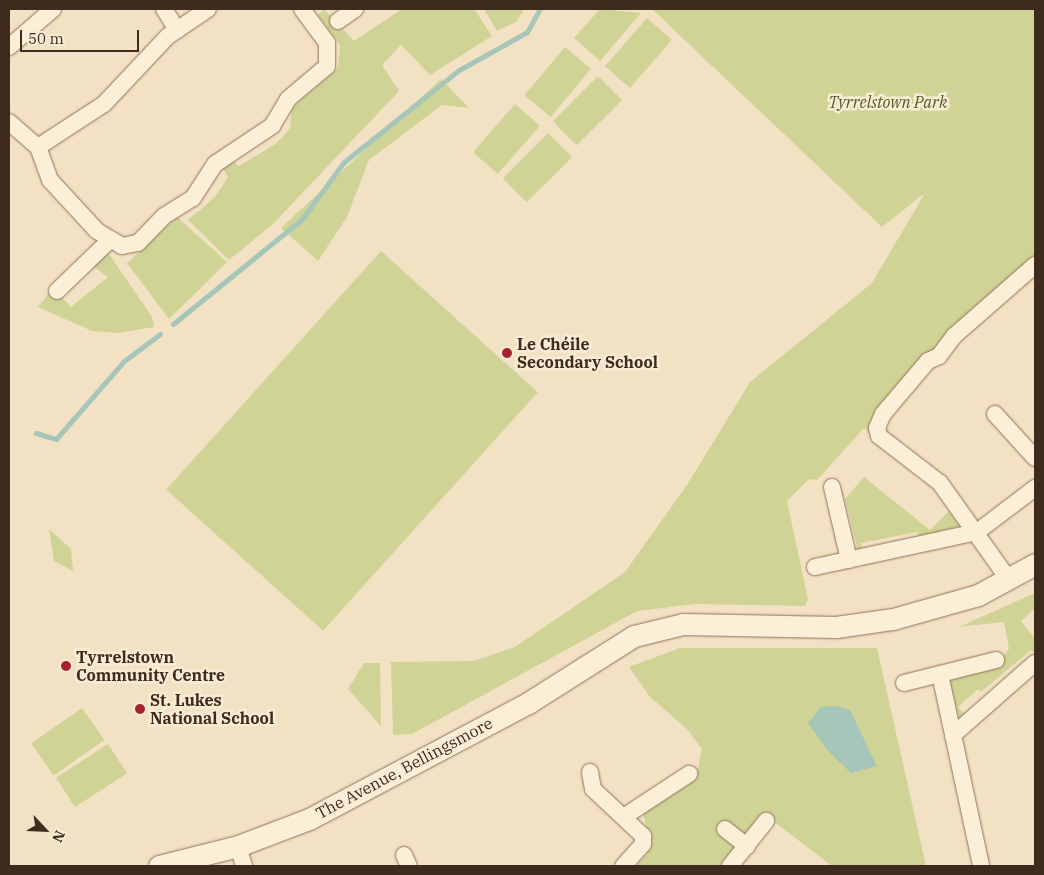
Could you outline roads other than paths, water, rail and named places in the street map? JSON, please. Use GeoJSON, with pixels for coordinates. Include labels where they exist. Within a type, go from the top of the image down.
{"type":"FeatureCollection","features":[{"type":"Feature","properties":{"kind":"street"},"geometry":{"type":"LineString","coordinates":[[9,47],[53,9]]}},
{"type":"Feature","properties":{"kind":"street"},"geometry":{"type":"LineString","coordinates":[[164,9],[177,30]]}},
{"type":"Feature","properties":{"kind":"street"},"geometry":{"type":"LineString","coordinates":[[38,147],[104,104],[177,30],[208,9]]}},
{"type":"Feature","properties":{"kind":"street"},"geometry":{"type":"LineString","coordinates":[[9,122],[38,147],[50,180],[109,241],[122,246],[138,243],[164,216],[193,198],[215,164],[272,126],[288,98],[327,66],[328,43],[302,9]]}},
{"type":"Feature","properties":{"kind":"street"},"geometry":{"type":"LineString","coordinates":[[338,21],[355,9]]}},
{"type":"Feature","properties":{"kind":"street"},"geometry":{"type":"LineString","coordinates":[[57,291],[109,241]]}},
{"type":"Feature","properties":{"kind":"street"},"geometry":{"type":"LineString","coordinates":[[1009,580],[977,532],[940,483],[880,436],[878,421],[928,361],[939,356],[954,336],[1035,265]]}},
{"type":"Feature","properties":{"kind":"street"},"geometry":{"type":"LineString","coordinates":[[995,414],[1035,458]]}},
{"type":"Feature","properties":{"kind":"street"},"geometry":{"type":"LineString","coordinates":[[832,487],[850,560]]}},
{"type":"Feature","properties":{"kind":"street"},"geometry":{"type":"LineString","coordinates":[[815,567],[977,532],[1035,488]]}},
{"type":"Feature","properties":{"kind":"street","name":"The Avenue, Bellingsmore"},"geometry":{"type":"LineString","coordinates":[[159,866],[238,846],[309,819],[528,703],[634,636],[683,624],[784,628],[864,624],[942,607],[1009,580],[1035,564]]}},
{"type":"Feature","properties":{"kind":"street"},"geometry":{"type":"LineString","coordinates":[[904,683],[996,660]]}},
{"type":"Feature","properties":{"kind":"street"},"geometry":{"type":"LineString","coordinates":[[953,735],[1035,664]]}},
{"type":"Feature","properties":{"kind":"street"},"geometry":{"type":"LineString","coordinates":[[940,674],[982,866]]}},
{"type":"Feature","properties":{"kind":"street"},"geometry":{"type":"LineString","coordinates":[[590,772],[593,789],[625,816],[644,838],[623,866]]}},
{"type":"Feature","properties":{"kind":"street"},"geometry":{"type":"LineString","coordinates":[[625,816],[689,774]]}},
{"type":"Feature","properties":{"kind":"street"},"geometry":{"type":"LineString","coordinates":[[730,866],[766,821]]}},
{"type":"Feature","properties":{"kind":"street"},"geometry":{"type":"LineString","coordinates":[[725,829],[747,846]]}},
{"type":"Feature","properties":{"kind":"street"},"geometry":{"type":"LineString","coordinates":[[238,846],[244,866]]}},
{"type":"Feature","properties":{"kind":"waterway"},"geometry":{"type":"LineString","coordinates":[[173,324],[302,219],[344,162],[459,70],[527,32],[540,9]]}},
{"type":"Feature","properties":{"kind":"waterway"},"geometry":{"type":"LineString","coordinates":[[36,433],[56,439],[124,361],[160,334]]}},
{"type":"Feature","properties":{"kind":"place","name":"Le Chéile Secondary School"},"geometry":{"type":"Point","coordinates":[507,353]}},
{"type":"Feature","properties":{"kind":"place","name":"Tyrrelstown Community Centre"},"geometry":{"type":"Point","coordinates":[66,666]}},
{"type":"Feature","properties":{"kind":"place","name":"St. Lukes National School"},"geometry":{"type":"Point","coordinates":[140,709]}},
{"type":"Feature","properties":{"kind":"park label","name":"Tyrrelstown Park"},"geometry":{"type":"Point","coordinates":[888,102]}}]}
